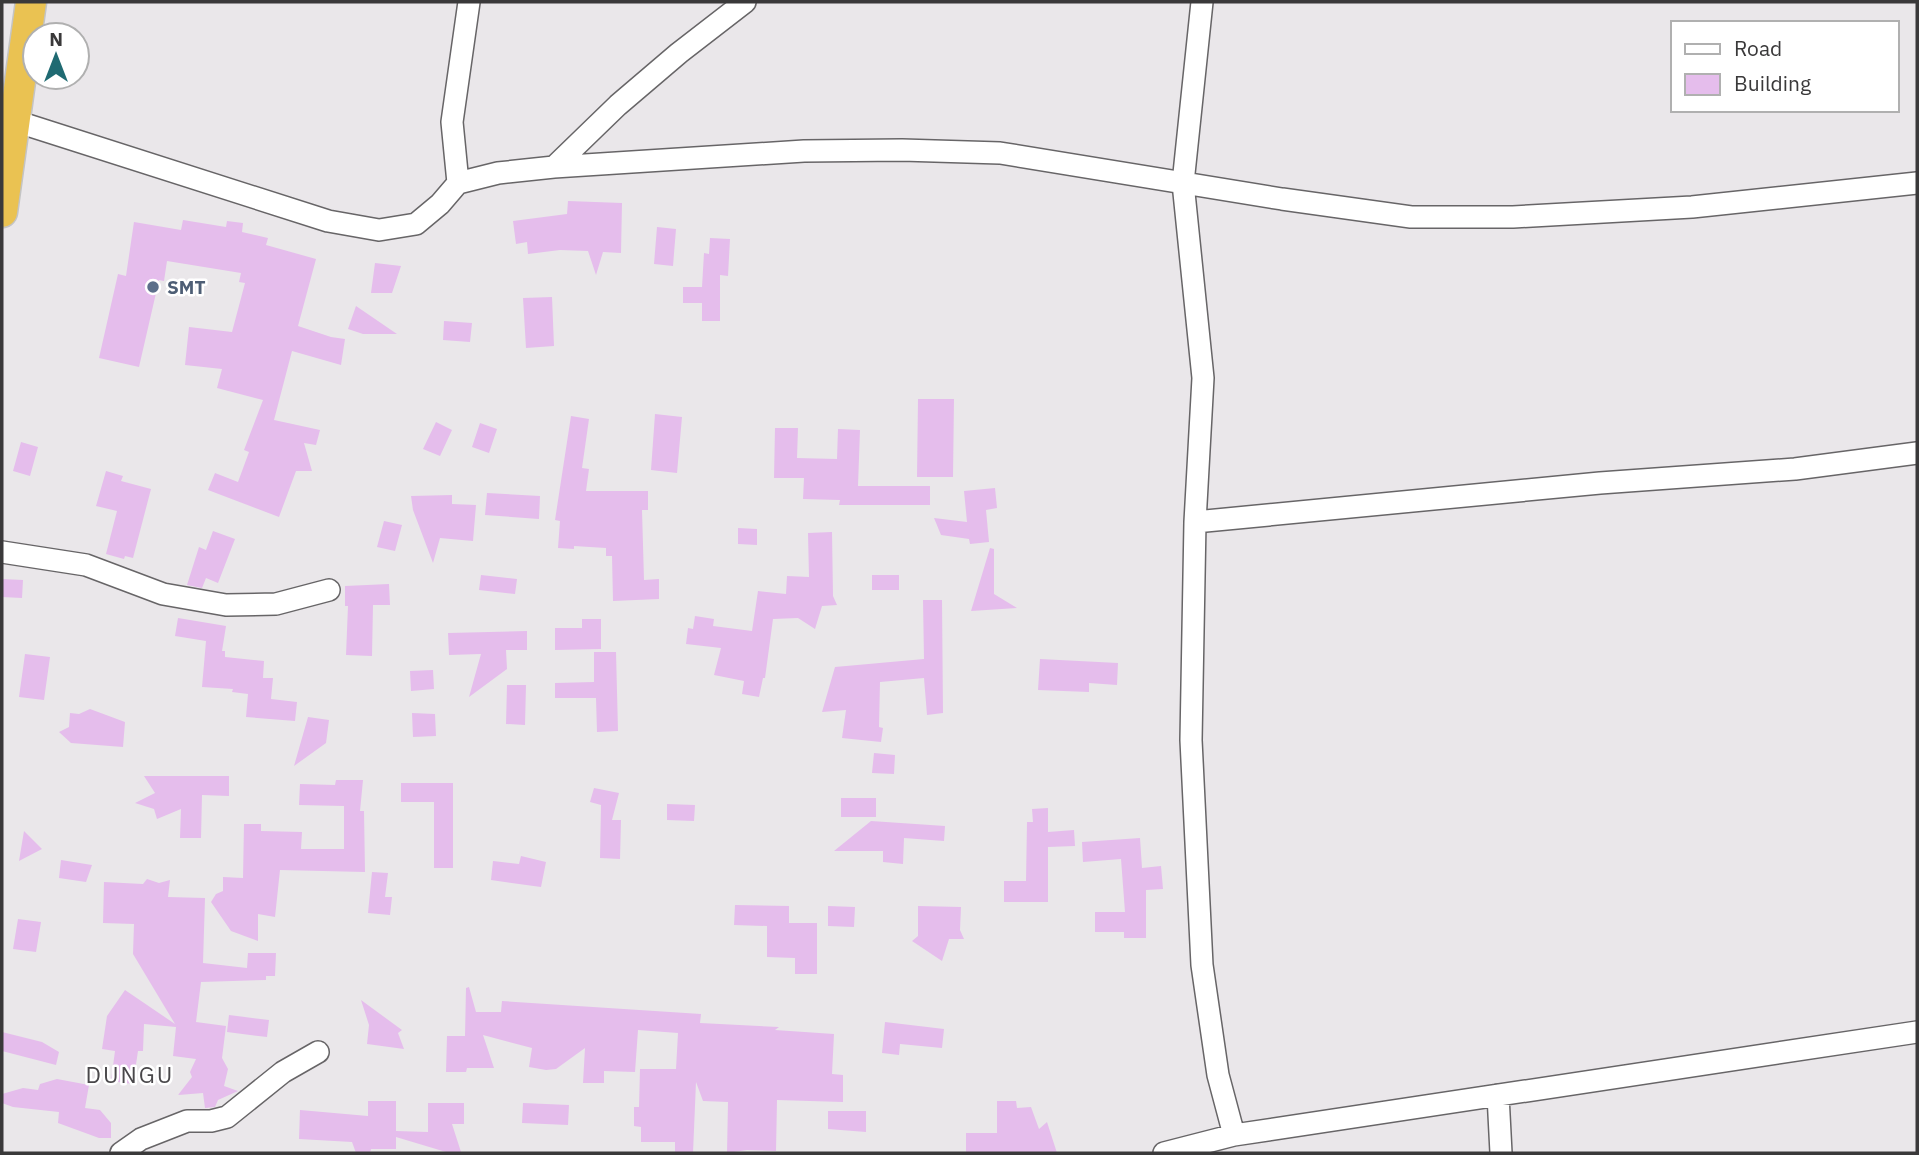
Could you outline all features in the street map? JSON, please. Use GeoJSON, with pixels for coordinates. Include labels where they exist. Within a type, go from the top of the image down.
{"type":"FeatureCollection","features":[{"type":"Feature","properties":{"kind":"highway"},"geometry":{"type":"LineString","coordinates":[[2,212],[31,2]]}},
{"type":"Feature","properties":{"kind":"street"},"geometry":{"type":"LineString","coordinates":[[458,183],[452,122],[469,2]]}},
{"type":"Feature","properties":{"kind":"street"},"geometry":{"type":"LineString","coordinates":[[554,167],[618,105],[679,53],[746,2]]}},
{"type":"Feature","properties":{"kind":"street"},"geometry":{"type":"LineString","coordinates":[[1202,2],[1183,183],[1203,378],[1195,522],[1191,740],[1202,965],[1218,1075],[1234,1135]]}},
{"type":"Feature","properties":{"kind":"street"},"geometry":{"type":"LineString","coordinates":[[15,121],[328,221],[379,230],[416,224],[440,204],[458,183],[498,173],[804,151],[1000,153],[1411,217],[1513,217],[1692,206],[1917,183]]}},
{"type":"Feature","properties":{"kind":"street"},"geometry":{"type":"LineString","coordinates":[[1195,522],[1600,483],[1795,469],[1917,453]]}},
{"type":"Feature","properties":{"kind":"street"},"geometry":{"type":"LineString","coordinates":[[2,552],[86,565],[163,594],[226,605],[276,604],[329,590]]}},
{"type":"Feature","properties":{"kind":"street"},"geometry":{"type":"LineString","coordinates":[[1164,1153],[1234,1135],[1917,1032]]}},
{"type":"Feature","properties":{"kind":"street"},"geometry":{"type":"LineString","coordinates":[[121,1153],[141,1139],[187,1121],[211,1121],[227,1117],[283,1072],[318,1052]]}},
{"type":"Feature","properties":{"kind":"street"},"geometry":{"type":"LineString","coordinates":[[1498,1095],[1501,1153]]}},
{"type":"Feature","properties":{"kind":"building"},"geometry":{"type":"Polygon","coordinates":[[[568,201],[622,203],[621,253],[603,252],[596,275],[588,251],[560,250],[528,254],[527,242],[516,244],[513,221],[567,214],[568,201]]]}},
{"type":"Feature","properties":{"kind":"building"},"geometry":{"type":"Polygon","coordinates":[[[183,220],[226,227],[227,221],[243,223],[242,232],[268,238],[266,245],[316,259],[298,326],[345,339],[341,365],[292,351],[274,420],[320,430],[316,445],[304,443],[312,471],[296,471],[279,517],[208,490],[215,473],[238,482],[249,452],[244,450],[263,400],[217,388],[222,369],[185,365],[189,327],[232,332],[245,283],[239,282],[241,273],[167,261],[164,281],[159,280],[139,367],[99,358],[118,274],[126,276],[134,222],[181,230],[183,220]]]}},
{"type":"Feature","properties":{"kind":"building"},"geometry":{"type":"Polygon","coordinates":[[[657,227],[676,229],[673,266],[654,264],[657,227]]]}},
{"type":"Feature","properties":{"kind":"building"},"geometry":{"type":"Polygon","coordinates":[[[710,238],[730,239],[728,276],[720,275],[720,321],[702,321],[702,303],[683,303],[683,287],[702,287],[704,253],[709,254],[710,238]]]}},
{"type":"Feature","properties":{"kind":"building"},"geometry":{"type":"Polygon","coordinates":[[[375,263],[401,266],[392,293],[371,293],[375,263]]]}},
{"type":"Feature","properties":{"kind":"building"},"geometry":{"type":"Polygon","coordinates":[[[552,297],[554,346],[526,348],[523,298],[552,297]]]}},
{"type":"Feature","properties":{"kind":"building"},"geometry":{"type":"Polygon","coordinates":[[[356,306],[397,334],[363,334],[348,329],[356,306]]]}},
{"type":"Feature","properties":{"kind":"building"},"geometry":{"type":"Polygon","coordinates":[[[444,321],[472,323],[470,342],[443,340],[444,321]]]}},
{"type":"Feature","properties":{"kind":"building"},"geometry":{"type":"Polygon","coordinates":[[[918,399],[954,399],[953,477],[917,477],[918,399]]]}},
{"type":"Feature","properties":{"kind":"building"},"geometry":{"type":"Polygon","coordinates":[[[655,414],[682,417],[677,473],[651,470],[655,414]]]}},
{"type":"Feature","properties":{"kind":"building"},"geometry":{"type":"Polygon","coordinates":[[[571,416],[589,419],[582,468],[589,469],[586,491],[648,491],[648,510],[642,510],[644,580],[659,579],[659,599],[613,601],[612,556],[606,556],[606,548],[558,548],[560,521],[555,520],[571,416]]]}},
{"type":"Feature","properties":{"kind":"building"},"geometry":{"type":"Polygon","coordinates":[[[436,422],[452,430],[440,456],[423,449],[436,422]]]}},
{"type":"Feature","properties":{"kind":"building"},"geometry":{"type":"Polygon","coordinates":[[[480,423],[497,429],[489,453],[472,447],[480,423]]]}},
{"type":"Feature","properties":{"kind":"building"},"geometry":{"type":"Polygon","coordinates":[[[775,428],[798,428],[797,458],[837,459],[838,429],[860,430],[858,486],[930,486],[930,505],[839,505],[840,500],[803,499],[804,478],[774,478],[775,428]]]}},
{"type":"Feature","properties":{"kind":"building"},"geometry":{"type":"Polygon","coordinates":[[[21,442],[38,447],[30,476],[13,471],[21,442]]]}},
{"type":"Feature","properties":{"kind":"building"},"geometry":{"type":"Polygon","coordinates":[[[106,471],[123,476],[121,481],[151,489],[133,558],[125,556],[124,559],[106,554],[117,511],[96,506],[106,471]]]}},
{"type":"Feature","properties":{"kind":"building"},"geometry":{"type":"Polygon","coordinates":[[[995,488],[997,508],[986,510],[989,542],[970,544],[969,539],[941,535],[934,518],[967,522],[964,491],[995,488]]]}},
{"type":"Feature","properties":{"kind":"building"},"geometry":{"type":"Polygon","coordinates":[[[487,493],[540,496],[539,519],[485,515],[487,493]]]}},
{"type":"Feature","properties":{"kind":"building"},"geometry":{"type":"Polygon","coordinates":[[[452,495],[452,504],[476,505],[473,541],[440,538],[433,563],[413,510],[411,496],[452,495]]]}},
{"type":"Feature","properties":{"kind":"building"},"geometry":{"type":"Polygon","coordinates":[[[384,521],[402,525],[395,551],[377,547],[384,521]]]}},
{"type":"Feature","properties":{"kind":"building"},"geometry":{"type":"Polygon","coordinates":[[[738,528],[757,529],[757,545],[738,544],[738,528]]]}},
{"type":"Feature","properties":{"kind":"building"},"geometry":{"type":"Polygon","coordinates":[[[213,531],[235,539],[218,583],[206,578],[202,588],[187,585],[199,547],[206,550],[213,531]]]}},
{"type":"Feature","properties":{"kind":"building"},"geometry":{"type":"Polygon","coordinates":[[[832,532],[833,596],[837,605],[822,606],[815,629],[798,618],[773,619],[765,678],[759,697],[742,694],[744,681],[714,675],[721,648],[686,644],[688,628],[693,629],[695,616],[714,619],[713,626],[752,631],[758,591],[786,594],[787,576],[809,577],[808,533],[832,532]]]}},
{"type":"Feature","properties":{"kind":"building"},"geometry":{"type":"Polygon","coordinates":[[[990,548],[994,549],[994,594],[1017,608],[971,611],[990,548]]]}},
{"type":"Feature","properties":{"kind":"building"},"geometry":{"type":"Polygon","coordinates":[[[481,575],[517,579],[515,594],[479,590],[481,575]]]}},
{"type":"Feature","properties":{"kind":"building"},"geometry":{"type":"Polygon","coordinates":[[[872,575],[899,575],[899,590],[872,590],[872,575]]]}},
{"type":"Feature","properties":{"kind":"building"},"geometry":{"type":"Polygon","coordinates":[[[2,579],[23,580],[22,598],[2,597],[2,579]]]}},
{"type":"Feature","properties":{"kind":"building"},"geometry":{"type":"Polygon","coordinates":[[[389,584],[390,605],[373,605],[372,656],[346,655],[348,606],[345,606],[345,586],[389,584]]]}},
{"type":"Feature","properties":{"kind":"building"},"geometry":{"type":"Polygon","coordinates":[[[923,600],[942,600],[943,713],[927,715],[924,678],[880,682],[879,727],[883,728],[881,742],[842,738],[846,710],[822,712],[835,667],[924,659],[923,600]]]}},
{"type":"Feature","properties":{"kind":"building"},"geometry":{"type":"Polygon","coordinates":[[[178,618],[226,626],[222,651],[225,651],[225,657],[264,661],[263,678],[273,678],[271,699],[297,702],[295,721],[246,717],[248,694],[232,692],[233,689],[202,687],[206,641],[175,636],[178,618]]]}},
{"type":"Feature","properties":{"kind":"building"},"geometry":{"type":"Polygon","coordinates":[[[582,619],[601,619],[601,649],[555,650],[555,628],[582,628],[582,619]]]}},
{"type":"Feature","properties":{"kind":"building"},"geometry":{"type":"Polygon","coordinates":[[[527,631],[527,650],[506,650],[507,669],[469,697],[481,654],[449,655],[448,633],[527,631]]]}},
{"type":"Feature","properties":{"kind":"building"},"geometry":{"type":"Polygon","coordinates":[[[594,652],[616,652],[618,731],[597,732],[596,698],[555,698],[555,683],[594,682],[594,652]]]}},
{"type":"Feature","properties":{"kind":"building"},"geometry":{"type":"Polygon","coordinates":[[[25,654],[50,657],[44,700],[19,697],[25,654]]]}},
{"type":"Feature","properties":{"kind":"building"},"geometry":{"type":"Polygon","coordinates":[[[1040,659],[1118,663],[1117,685],[1089,683],[1089,692],[1038,690],[1040,659]]]}},
{"type":"Feature","properties":{"kind":"building"},"geometry":{"type":"Polygon","coordinates":[[[433,670],[434,689],[411,691],[410,671],[433,670]]]}},
{"type":"Feature","properties":{"kind":"building"},"geometry":{"type":"Polygon","coordinates":[[[507,685],[526,685],[525,725],[506,724],[507,685]]]}},
{"type":"Feature","properties":{"kind":"building"},"geometry":{"type":"Polygon","coordinates":[[[90,709],[125,722],[123,747],[71,743],[59,732],[69,727],[70,713],[79,714],[90,709]]]}},
{"type":"Feature","properties":{"kind":"building"},"geometry":{"type":"Polygon","coordinates":[[[412,713],[435,714],[436,736],[413,737],[412,713]]]}},
{"type":"Feature","properties":{"kind":"building"},"geometry":{"type":"Polygon","coordinates":[[[308,717],[329,720],[326,743],[294,766],[308,717]]]}},
{"type":"Feature","properties":{"kind":"building"},"geometry":{"type":"Polygon","coordinates":[[[874,753],[895,755],[894,774],[872,773],[874,753]]]}},
{"type":"Feature","properties":{"kind":"building"},"geometry":{"type":"Polygon","coordinates":[[[144,776],[229,776],[229,796],[202,795],[201,838],[180,838],[181,809],[157,819],[154,809],[135,803],[155,793],[144,776]]]}},
{"type":"Feature","properties":{"kind":"building"},"geometry":{"type":"Polygon","coordinates":[[[336,780],[363,780],[360,811],[364,811],[365,872],[280,870],[275,917],[258,914],[258,941],[231,931],[211,902],[216,894],[223,891],[223,877],[243,878],[244,824],[261,824],[261,831],[302,832],[301,849],[344,849],[344,806],[299,805],[300,784],[335,785],[336,780]]]}},
{"type":"Feature","properties":{"kind":"building"},"geometry":{"type":"Polygon","coordinates":[[[401,783],[453,783],[453,868],[434,868],[434,802],[401,802],[401,783]]]}},
{"type":"Feature","properties":{"kind":"building"},"geometry":{"type":"Polygon","coordinates":[[[594,788],[619,793],[612,820],[621,820],[620,859],[600,858],[601,805],[590,802],[594,788]]]}},
{"type":"Feature","properties":{"kind":"building"},"geometry":{"type":"Polygon","coordinates":[[[841,798],[876,798],[876,817],[841,817],[841,798]]]}},
{"type":"Feature","properties":{"kind":"building"},"geometry":{"type":"Polygon","coordinates":[[[667,804],[695,805],[694,821],[667,820],[667,804]]]}},
{"type":"Feature","properties":{"kind":"building"},"geometry":{"type":"Polygon","coordinates":[[[1048,808],[1048,832],[1074,830],[1075,846],[1048,847],[1048,902],[1004,902],[1004,881],[1026,881],[1027,822],[1033,822],[1032,809],[1048,808]]]}},
{"type":"Feature","properties":{"kind":"building"},"geometry":{"type":"Polygon","coordinates":[[[871,821],[945,826],[944,841],[904,838],[903,864],[883,862],[883,851],[834,851],[871,821]]]}},
{"type":"Feature","properties":{"kind":"building"},"geometry":{"type":"Polygon","coordinates":[[[24,831],[42,849],[19,861],[24,831]]]}},
{"type":"Feature","properties":{"kind":"building"},"geometry":{"type":"Polygon","coordinates":[[[1140,838],[1142,868],[1161,866],[1163,889],[1146,890],[1146,938],[1124,938],[1124,932],[1095,932],[1095,912],[1125,912],[1121,859],[1083,862],[1082,842],[1140,838]]]}},
{"type":"Feature","properties":{"kind":"building"},"geometry":{"type":"Polygon","coordinates":[[[521,856],[546,862],[541,887],[491,880],[493,861],[519,864],[521,856]]]}},
{"type":"Feature","properties":{"kind":"building"},"geometry":{"type":"Polygon","coordinates":[[[61,860],[92,865],[86,882],[59,878],[61,860]]]}},
{"type":"Feature","properties":{"kind":"building"},"geometry":{"type":"Polygon","coordinates":[[[372,872],[388,873],[385,897],[392,897],[390,915],[368,913],[372,872]]]}},
{"type":"Feature","properties":{"kind":"building"},"geometry":{"type":"Polygon","coordinates":[[[147,879],[159,883],[170,880],[168,897],[205,898],[203,963],[247,968],[248,953],[276,953],[275,976],[266,976],[266,980],[201,982],[196,1022],[226,1026],[222,1058],[228,1069],[224,1086],[238,1091],[218,1100],[215,1107],[205,1108],[203,1093],[178,1095],[192,1077],[190,1072],[196,1059],[173,1056],[176,1027],[144,1024],[143,1051],[138,1051],[133,1084],[111,1081],[115,1051],[102,1049],[107,1016],[125,990],[175,1024],[133,954],[134,924],[103,923],[104,882],[143,884],[147,879]]]}},
{"type":"Feature","properties":{"kind":"building"},"geometry":{"type":"Polygon","coordinates":[[[735,905],[789,906],[789,923],[817,923],[817,974],[795,974],[795,958],[767,957],[767,926],[734,925],[735,905]]]}},
{"type":"Feature","properties":{"kind":"building"},"geometry":{"type":"Polygon","coordinates":[[[828,906],[855,907],[854,927],[828,926],[828,906]]]}},
{"type":"Feature","properties":{"kind":"building"},"geometry":{"type":"Polygon","coordinates":[[[918,906],[961,907],[960,930],[964,939],[949,939],[942,961],[912,941],[918,936],[918,906]]]}},
{"type":"Feature","properties":{"kind":"building"},"geometry":{"type":"Polygon","coordinates":[[[18,919],[41,922],[36,952],[13,949],[18,919]]]}},
{"type":"Feature","properties":{"kind":"building"},"geometry":{"type":"Polygon","coordinates":[[[469,987],[476,1012],[501,1012],[502,1001],[701,1014],[700,1023],[779,1027],[775,1030],[834,1034],[832,1074],[843,1075],[843,1102],[777,1100],[776,1151],[747,1150],[727,1153],[728,1102],[703,1101],[696,1082],[693,1153],[675,1153],[675,1142],[641,1142],[641,1127],[634,1126],[634,1107],[639,1107],[640,1069],[676,1069],[678,1033],[638,1030],[635,1072],[604,1071],[604,1083],[583,1083],[585,1048],[556,1069],[546,1070],[529,1067],[532,1048],[483,1035],[494,1068],[467,1068],[466,1072],[446,1072],[447,1036],[465,1036],[466,988],[469,987]]]}},
{"type":"Feature","properties":{"kind":"building"},"geometry":{"type":"Polygon","coordinates":[[[361,1000],[402,1030],[398,1033],[404,1049],[367,1044],[369,1025],[361,1000]]]}},
{"type":"Feature","properties":{"kind":"building"},"geometry":{"type":"Polygon","coordinates":[[[229,1015],[269,1020],[267,1037],[227,1032],[229,1015]]]}},
{"type":"Feature","properties":{"kind":"building"},"geometry":{"type":"Polygon","coordinates":[[[885,1022],[944,1029],[942,1048],[900,1044],[899,1055],[882,1053],[885,1022]]]}},
{"type":"Feature","properties":{"kind":"building"},"geometry":{"type":"Polygon","coordinates":[[[2,1032],[42,1042],[59,1052],[56,1065],[2,1051],[2,1032]]]}},
{"type":"Feature","properties":{"kind":"building"},"geometry":{"type":"Polygon","coordinates":[[[57,1079],[89,1085],[85,1108],[100,1110],[111,1123],[111,1138],[99,1138],[58,1123],[59,1112],[13,1107],[2,1103],[2,1094],[23,1088],[38,1090],[40,1084],[57,1079]]]}},
{"type":"Feature","properties":{"kind":"building"},"geometry":{"type":"Polygon","coordinates":[[[368,1101],[396,1101],[396,1131],[428,1132],[428,1103],[464,1103],[464,1124],[452,1124],[461,1152],[446,1152],[396,1137],[396,1149],[371,1149],[370,1153],[356,1153],[352,1142],[299,1139],[300,1110],[368,1116],[368,1101]]]}},
{"type":"Feature","properties":{"kind":"building"},"geometry":{"type":"Polygon","coordinates":[[[997,1101],[1016,1101],[1017,1108],[1031,1107],[1039,1129],[1047,1122],[1057,1153],[966,1153],[966,1133],[997,1133],[997,1101]]]}},
{"type":"Feature","properties":{"kind":"building"},"geometry":{"type":"Polygon","coordinates":[[[523,1103],[569,1105],[568,1125],[522,1123],[523,1103]]]}},
{"type":"Feature","properties":{"kind":"building"},"geometry":{"type":"Polygon","coordinates":[[[828,1111],[866,1111],[866,1132],[828,1129],[828,1111]]]}},
{"type":"Feature","properties":{"kind":"place","name":"SMT"},"geometry":{"type":"Point","coordinates":[153,287]}},
{"type":"Feature","properties":{"kind":"district","name":"DUNGU"},"geometry":{"type":"Point","coordinates":[130,1075]}}]}
